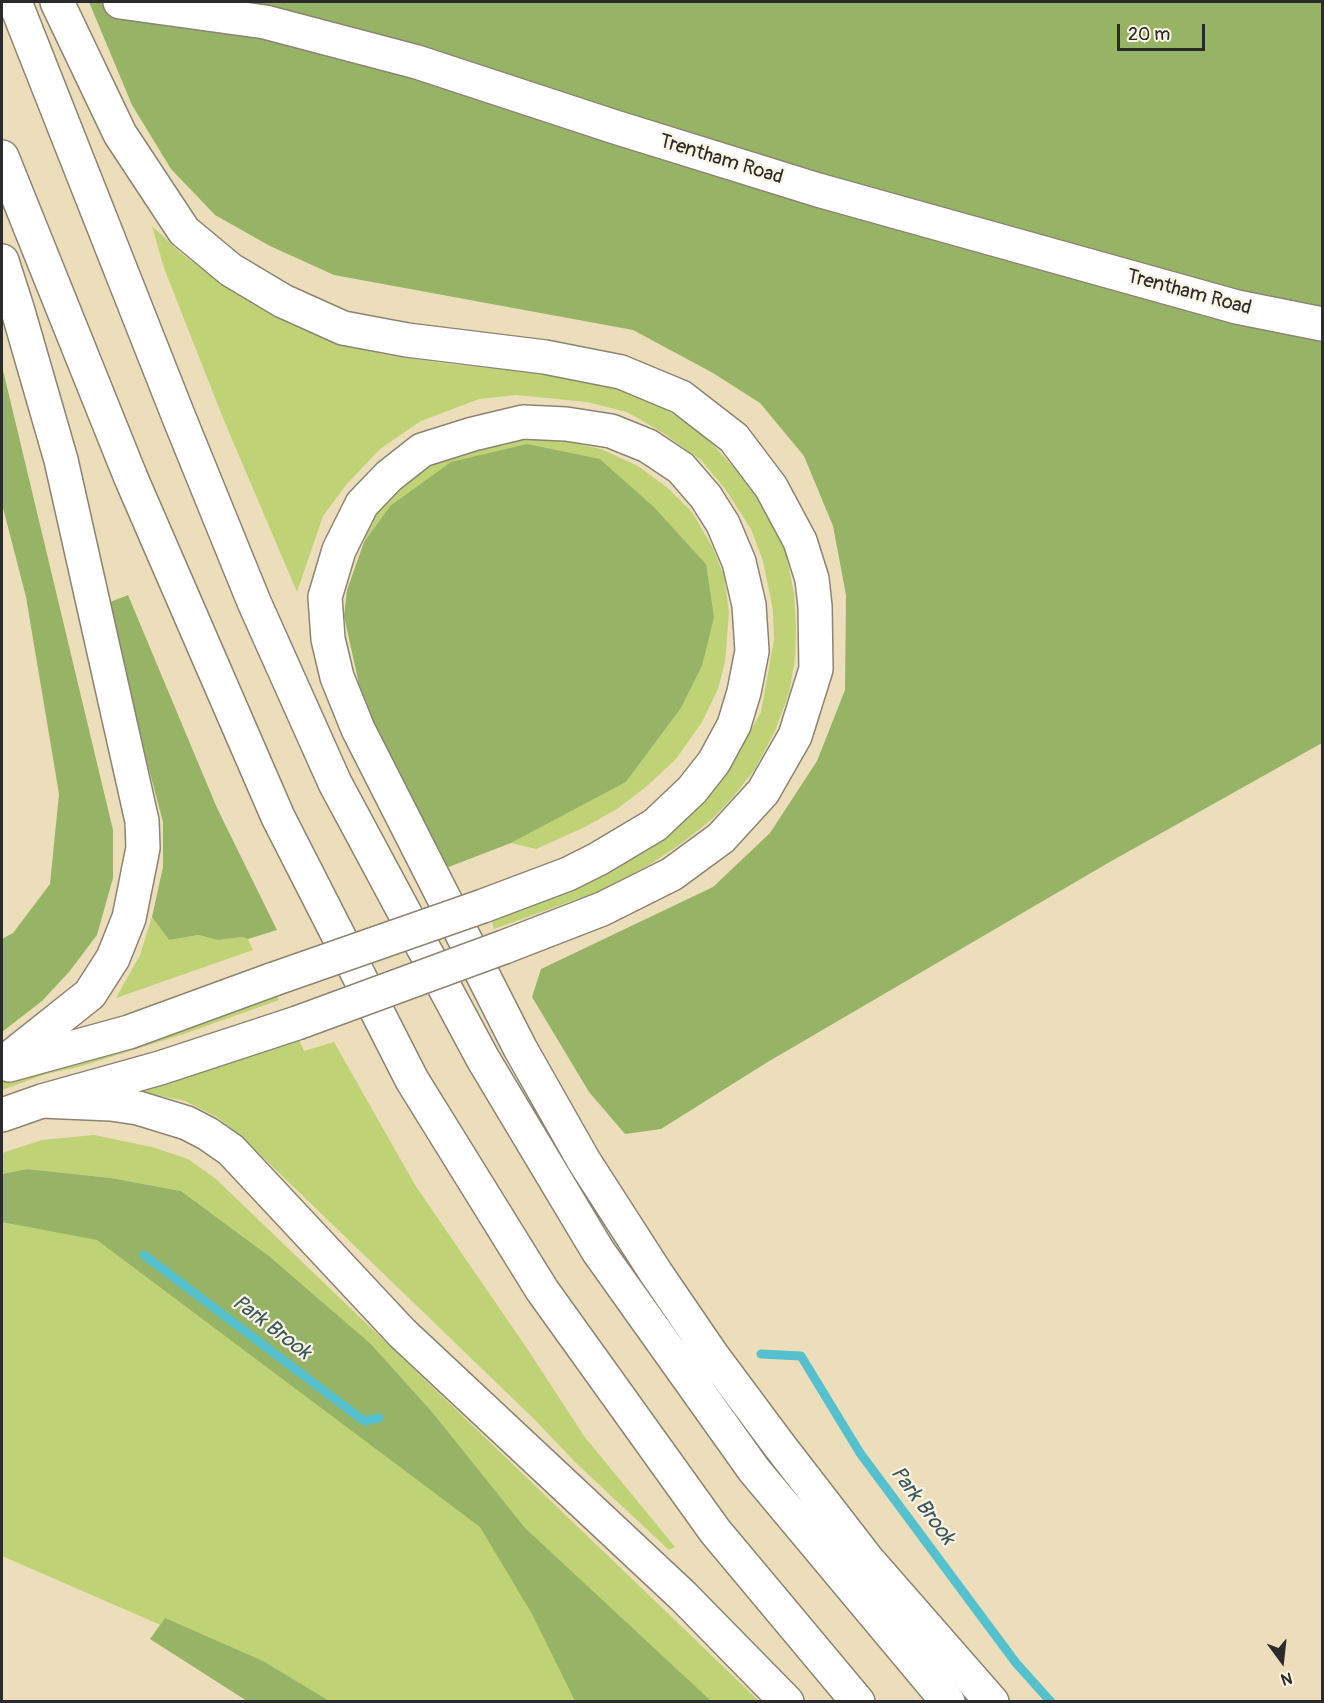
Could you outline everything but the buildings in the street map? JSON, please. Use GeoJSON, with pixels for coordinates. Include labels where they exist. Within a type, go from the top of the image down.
{"type":"FeatureCollection","features":[{"type":"Feature","properties":{"kind":"highway"},"geometry":{"type":"LineString","coordinates":[[15,2],[254,602],[335,783],[483,1059],[598,1251],[754,1470],[948,1701]]}},
{"type":"Feature","properties":{"kind":"highway"},"geometry":{"type":"LineString","coordinates":[[2,1115],[42,1101],[160,1068],[297,1023],[602,909],[672,874],[721,838],[763,792],[795,736],[816,669],[813,588],[800,541],[771,487],[734,438],[681,397],[621,372],[544,357],[407,340],[343,328],[283,301],[231,270],[184,231],[120,134],[57,2]]}},
{"type":"Feature","properties":{"kind":"highway","name":"Trentham Road"},"geometry":{"type":"LineString","coordinates":[[120,2],[265,22],[417,62],[818,190],[1237,307],[1323,324]]}},
{"type":"Feature","properties":{"kind":"highway"},"geometry":{"type":"LineString","coordinates":[[2,157],[131,478],[278,817],[412,1080],[543,1290],[701,1512],[858,1701]]}},
{"type":"Feature","properties":{"kind":"highway"},"geometry":{"type":"LineString","coordinates":[[2,261],[61,460],[142,821],[143,848],[129,918],[113,958],[96,985],[90,994],[2,1066]]}},
{"type":"Feature","properties":{"kind":"highway"},"geometry":{"type":"LineString","coordinates":[[2,1066],[129,1032],[274,979],[483,906],[568,874],[655,825],[692,790],[714,762],[734,725],[744,692],[752,651],[749,605],[739,562],[723,524],[706,497],[681,468],[648,446],[611,431],[566,423],[522,422],[422,450],[389,477],[362,504],[339,550],[325,597],[328,639],[337,677],[358,729],[509,1027],[584,1161],[712,1355],[772,1436],[867,1559],[993,1701]]}},
{"type":"Feature","properties":{"kind":"highway"},"geometry":{"type":"LineString","coordinates":[[42,1101],[111,1104],[138,1108],[187,1123],[231,1150],[402,1333],[683,1596],[787,1701]]}},
{"type":"Feature","properties":{"kind":"green space"},"geometry":{"type":"Polygon","coordinates":[[[89,2],[1322,2],[1322,743],[1108,863],[766,1063],[661,1129],[625,1134],[589,1092],[532,997],[541,969],[713,887],[770,833],[817,761],[845,690],[846,595],[833,526],[804,456],[760,403],[713,373],[633,330],[334,275],[270,246],[215,215],[171,169],[132,105],[89,2]]]}},
{"type":"Feature","properties":{"kind":"green space"},"geometry":{"type":"Polygon","coordinates":[[[152,226],[182,254],[231,291],[279,319],[332,342],[386,355],[585,378],[636,391],[701,432],[739,473],[768,510],[784,545],[794,593],[796,628],[795,659],[789,693],[775,731],[755,769],[712,819],[649,865],[597,892],[494,929],[489,911],[717,784],[761,712],[774,640],[773,610],[763,561],[751,529],[726,490],[701,460],[663,433],[627,412],[587,402],[516,395],[479,399],[421,421],[380,449],[346,485],[323,516],[297,592],[223,418],[164,268],[152,226]]]}},
{"type":"Feature","properties":{"kind":"green space"},"geometry":{"type":"Polygon","coordinates":[[[2,366],[113,830],[113,878],[97,935],[69,972],[42,1001],[2,1032],[2,939],[13,933],[50,884],[59,794],[26,597],[2,504],[2,366]]]}},
{"type":"Feature","properties":{"kind":"green space"},"geometry":{"type":"Polygon","coordinates":[[[543,436],[601,449],[638,466],[669,489],[692,512],[713,548],[724,576],[729,612],[725,662],[718,689],[702,722],[676,759],[647,786],[617,809],[583,828],[536,849],[511,843],[626,782],[681,708],[702,666],[706,564],[654,507],[600,459],[390,506],[364,542],[371,518],[396,491],[430,464],[490,443],[543,436]]]}},
{"type":"Feature","properties":{"kind":"green space"},"geometry":{"type":"Polygon","coordinates":[[[527,444],[600,459],[654,507],[706,564],[714,617],[702,666],[681,708],[626,782],[511,843],[446,868],[390,762],[359,684],[344,616],[347,590],[364,542],[390,506],[451,462],[527,444]]]}},
{"type":"Feature","properties":{"kind":"green space"},"geometry":{"type":"Polygon","coordinates":[[[128,595],[217,808],[277,930],[248,939],[242,937],[218,940],[199,935],[169,940],[152,917],[163,867],[163,822],[105,604],[128,595]]]}},
{"type":"Feature","properties":{"kind":"green space"},"geometry":{"type":"Polygon","coordinates":[[[152,917],[169,940],[200,935],[218,940],[242,937],[248,939],[253,950],[116,998],[140,955],[152,917]]]}},
{"type":"Feature","properties":{"kind":"green space"},"geometry":{"type":"Polygon","coordinates":[[[272,987],[279,1000],[184,1034],[79,1067],[46,1074],[2,1090],[2,1083],[272,987]]]}},
{"type":"Feature","properties":{"kind":"green space"},"geometry":{"type":"Polygon","coordinates":[[[298,1037],[304,1051],[334,1042],[415,1185],[584,1436],[675,1547],[669,1550],[575,1462],[534,1419],[244,1139],[217,1117],[185,1101],[139,1089],[298,1037]]]}},
{"type":"Feature","properties":{"kind":"green space"},"geometry":{"type":"Polygon","coordinates":[[[94,1135],[152,1147],[188,1159],[216,1179],[759,1701],[312,1701],[255,1666],[2,1556],[2,1205],[40,1198],[522,1525],[433,1413],[371,1344],[269,1256],[181,1191],[111,1178],[27,1169],[2,1174],[2,1153],[42,1140],[94,1135]]]}},
{"type":"Feature","properties":{"kind":"green space"},"geometry":{"type":"Polygon","coordinates":[[[27,1169],[111,1178],[181,1191],[269,1256],[371,1344],[433,1413],[525,1528],[711,1701],[575,1701],[532,1614],[480,1527],[97,1240],[2,1222],[2,1174],[27,1169]]]}},
{"type":"Feature","properties":{"kind":"green space"},"geometry":{"type":"Polygon","coordinates":[[[165,1618],[263,1661],[329,1701],[247,1701],[150,1639],[165,1618]]]}},
{"type":"Feature","properties":{"kind":"waterway","name":"Park Brook"},"geometry":{"type":"LineString","coordinates":[[144,1255],[364,1421],[379,1418]]}},
{"type":"Feature","properties":{"kind":"waterway","name":"Park Brook"},"geometry":{"type":"LineString","coordinates":[[761,1354],[801,1356],[860,1453],[1016,1663],[1051,1702]]}}]}
